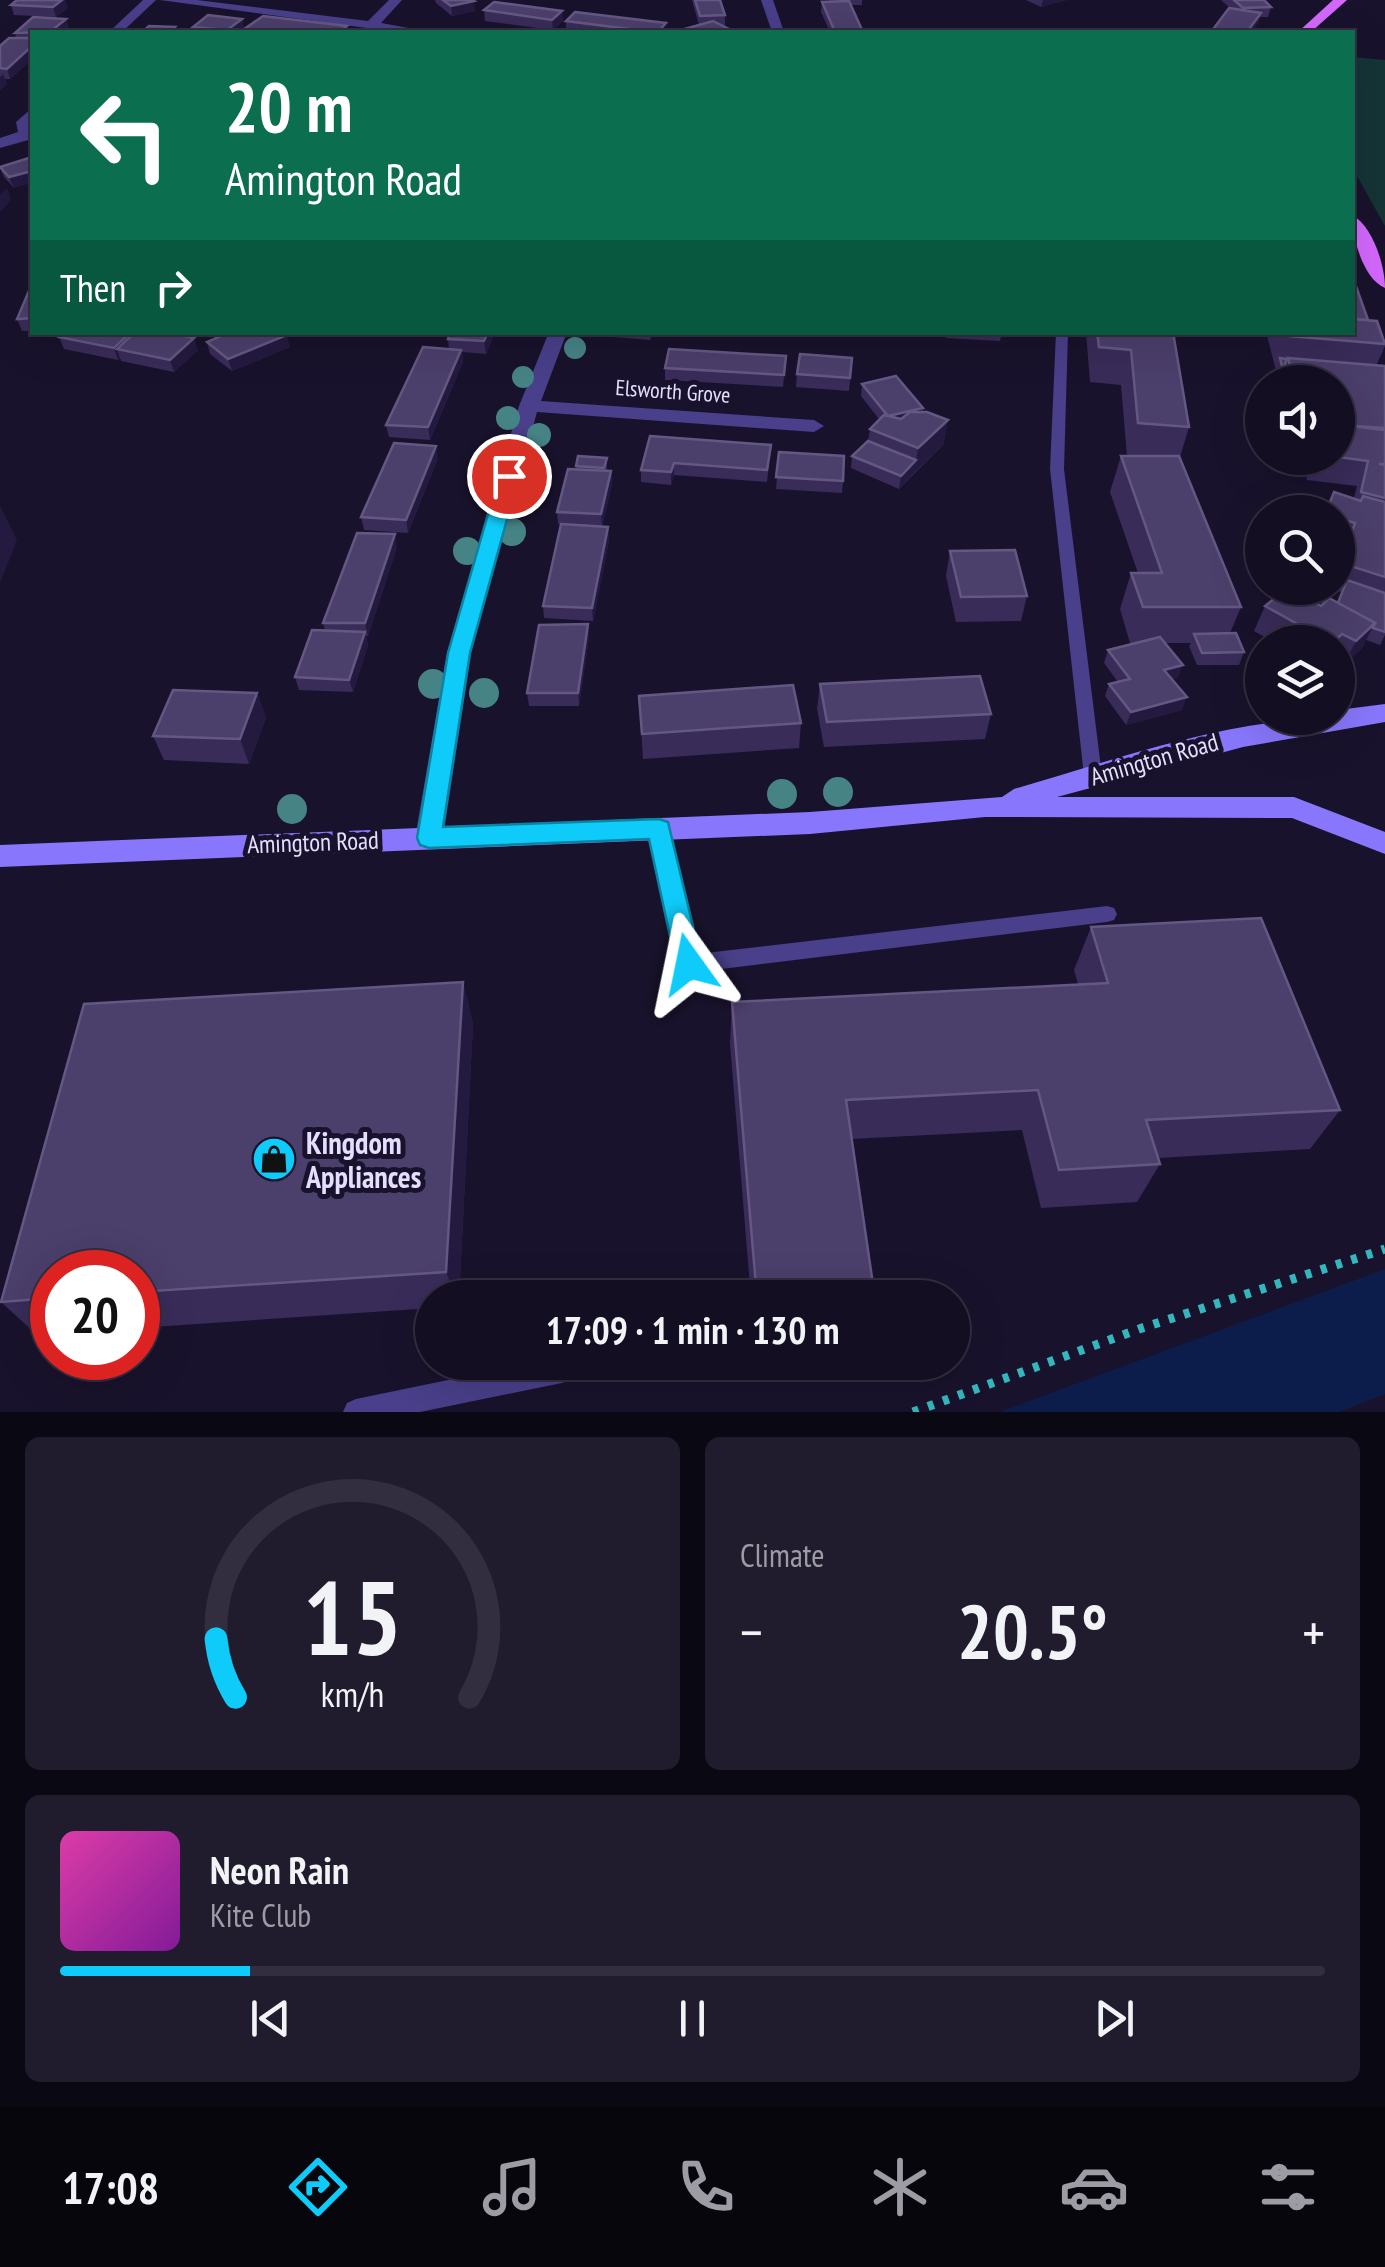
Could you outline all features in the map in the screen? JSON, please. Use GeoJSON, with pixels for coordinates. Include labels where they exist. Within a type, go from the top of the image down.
{"type":"FeatureCollection","features":[{"type":"Feature","properties":{"kind":"main road"},"geometry":{"type":"LineString","coordinates":[[1306,30],[1341,0]]}},
{"type":"Feature","properties":{"kind":"main road"},"geometry":{"type":"LineString","coordinates":[[1355,226],[1385,283]]}},
{"type":"Feature","properties":{"kind":"street"},"geometry":{"type":"LineString","coordinates":[[118,30],[150,0]]}},
{"type":"Feature","properties":{"kind":"street"},"geometry":{"type":"LineString","coordinates":[[166,0],[409,30]]}},
{"type":"Feature","properties":{"kind":"street"},"geometry":{"type":"LineString","coordinates":[[372,25],[396,0]]}},
{"type":"Feature","properties":{"kind":"street"},"geometry":{"type":"LineString","coordinates":[[768,0],[777,30]]}},
{"type":"Feature","properties":{"kind":"street"},"geometry":{"type":"LineString","coordinates":[[0,143],[29,134]]}},
{"type":"Feature","properties":{"kind":"street"},"geometry":{"type":"LineString","coordinates":[[429,838],[459,653],[529,406],[557,335]]}},
{"type":"Feature","properties":{"kind":"street","name":"Elsworth Grove"},"geometry":{"type":"LineString","coordinates":[[529,406],[814,426]]}},
{"type":"Feature","properties":{"kind":"street","name":"Amington Road"},"geometry":{"type":"LineString","coordinates":[[985,808],[1173,751],[1290,724],[1385,712]]}},
{"type":"Feature","properties":{"kind":"street","name":"Amington Road"},"geometry":{"type":"LineString","coordinates":[[0,856],[810,824],[985,808],[1294,808],[1385,842]]}},
{"type":"Feature","properties":{"kind":"lane"},"geometry":{"type":"LineString","coordinates":[[1062,335],[1057,469],[1093,776]]}},
{"type":"Feature","properties":{"kind":"lane"},"geometry":{"type":"LineString","coordinates":[[659,829],[689,964],[1107,914]]}},
{"type":"Feature","properties":{"kind":"lane"},"geometry":{"type":"LineString","coordinates":[[356,1412],[513,1380]]}},
{"type":"Feature","properties":{"kind":"path"},"geometry":{"type":"LineString","coordinates":[[914,1412],[1142,1328],[1385,1249]]}},
{"type":"Feature","properties":{"kind":"green space"},"geometry":{"type":"Polygon","coordinates":[[[1355,57],[1385,60],[1385,226],[1355,173],[1355,57]]]}},
{"type":"Feature","properties":{"kind":"water"},"geometry":{"type":"Polygon","coordinates":[[[1385,1269],[1385,1394],[1339,1412],[1000,1412],[1385,1269]]]}},
{"type":"Feature","properties":{"kind":"building"},"geometry":{"type":"Polygon","coordinates":[[[17,0],[62,0],[53,7],[11,5],[17,0]]]}},
{"type":"Feature","properties":{"kind":"building"},"geometry":{"type":"Polygon","coordinates":[[[443,0],[472,0],[474,1],[451,6],[443,0]]]}},
{"type":"Feature","properties":{"kind":"building"},"geometry":{"type":"Polygon","coordinates":[[[695,0],[720,0],[725,15],[700,16],[695,0]]]}},
{"type":"Feature","properties":{"kind":"building"},"geometry":{"type":"Polygon","coordinates":[[[1234,0],[1264,0],[1271,7],[1243,8],[1234,0]]]}},
{"type":"Feature","properties":{"kind":"building"},"geometry":{"type":"Polygon","coordinates":[[[849,1],[862,30],[834,30],[822,2],[849,1]]]}},
{"type":"Feature","properties":{"kind":"building"},"geometry":{"type":"Polygon","coordinates":[[[494,2],[562,11],[552,20],[484,10],[494,2]]]}},
{"type":"Feature","properties":{"kind":"building"},"geometry":{"type":"Polygon","coordinates":[[[1229,8],[1261,13],[1248,30],[1212,30],[1229,8]]]}},
{"type":"Feature","properties":{"kind":"building"},"geometry":{"type":"Polygon","coordinates":[[[575,12],[666,23],[660,30],[637,30],[566,21],[575,12]]]}},
{"type":"Feature","properties":{"kind":"building"},"geometry":{"type":"Polygon","coordinates":[[[208,15],[242,19],[227,30],[193,27],[208,15]]]}},
{"type":"Feature","properties":{"kind":"building"},"geometry":{"type":"Polygon","coordinates":[[[263,16],[347,26],[342,30],[243,30],[263,16]]]}},
{"type":"Feature","properties":{"kind":"building"},"geometry":{"type":"Polygon","coordinates":[[[33,17],[66,19],[52,30],[15,33],[33,17]]]}},
{"type":"Feature","properties":{"kind":"building"},"geometry":{"type":"Polygon","coordinates":[[[713,21],[731,30],[681,30],[713,21]]]}},
{"type":"Feature","properties":{"kind":"building"},"geometry":{"type":"Polygon","coordinates":[[[149,26],[175,27],[172,30],[144,30],[149,26]]]}},
{"type":"Feature","properties":{"kind":"building"},"geometry":{"type":"Polygon","coordinates":[[[9,38],[30,38],[30,48],[7,69],[0,68],[0,46],[9,38]]]}},
{"type":"Feature","properties":{"kind":"building"},"geometry":{"type":"Polygon","coordinates":[[[30,158],[30,172],[9,177],[0,167],[30,158]]]}},
{"type":"Feature","properties":{"kind":"building"},"geometry":{"type":"Polygon","coordinates":[[[1355,283],[1368,320],[1355,319],[1355,283]]]}},
{"type":"Feature","properties":{"kind":"building"},"geometry":{"type":"Polygon","coordinates":[[[30,288],[30,318],[17,319],[30,288]]]}},
{"type":"Feature","properties":{"kind":"building"},"geometry":{"type":"Polygon","coordinates":[[[1355,319],[1377,321],[1385,344],[1289,336],[1355,335],[1355,319]]]}},
{"type":"Feature","properties":{"kind":"building"},"geometry":{"type":"Polygon","coordinates":[[[61,335],[128,335],[114,348],[61,335]]]}},
{"type":"Feature","properties":{"kind":"building"},"geometry":{"type":"Polygon","coordinates":[[[132,335],[194,338],[170,360],[117,349],[132,335]]]}},
{"type":"Feature","properties":{"kind":"building"},"geometry":{"type":"Polygon","coordinates":[[[223,335],[287,335],[228,359],[207,342],[223,335]]]}},
{"type":"Feature","properties":{"kind":"building"},"geometry":{"type":"Polygon","coordinates":[[[449,335],[487,335],[484,341],[448,339],[449,335]]]}},
{"type":"Feature","properties":{"kind":"building"},"geometry":{"type":"Polygon","coordinates":[[[1097,335],[1174,335],[1189,427],[1138,423],[1131,350],[1099,347],[1097,335]]]}},
{"type":"Feature","properties":{"kind":"building"},"geometry":{"type":"Polygon","coordinates":[[[423,347],[461,350],[428,427],[386,425],[423,347]]]}},
{"type":"Feature","properties":{"kind":"building"},"geometry":{"type":"Polygon","coordinates":[[[669,349],[786,356],[784,375],[665,368],[669,349]]]}},
{"type":"Feature","properties":{"kind":"building"},"geometry":{"type":"Polygon","coordinates":[[[800,354],[852,358],[850,378],[797,374],[800,354]]]}},
{"type":"Feature","properties":{"kind":"building"},"geometry":{"type":"Polygon","coordinates":[[[1288,358],[1385,366],[1385,428],[1355,426],[1355,365],[1290,365],[1288,358]]]}},
{"type":"Feature","properties":{"kind":"building"},"geometry":{"type":"Polygon","coordinates":[[[896,376],[923,408],[888,416],[862,384],[896,376]]]}},
{"type":"Feature","properties":{"kind":"building"},"geometry":{"type":"Polygon","coordinates":[[[910,412],[927,412],[948,420],[918,448],[870,429],[884,415],[901,419],[910,412]]]}},
{"type":"Feature","properties":{"kind":"building"},"geometry":{"type":"Polygon","coordinates":[[[1355,427],[1385,430],[1385,464],[1379,464],[1385,465],[1385,498],[1361,492],[1368,461],[1355,459],[1355,427]]]}},
{"type":"Feature","properties":{"kind":"building"},"geometry":{"type":"Polygon","coordinates":[[[650,436],[771,445],[767,470],[674,463],[671,472],[641,470],[650,436]]]}},
{"type":"Feature","properties":{"kind":"building"},"geometry":{"type":"Polygon","coordinates":[[[868,441],[916,460],[901,476],[852,456],[868,441]]]}},
{"type":"Feature","properties":{"kind":"building"},"geometry":{"type":"Polygon","coordinates":[[[394,443],[436,446],[406,520],[361,517],[394,443]]]}},
{"type":"Feature","properties":{"kind":"building"},"geometry":{"type":"Polygon","coordinates":[[[779,452],[844,456],[843,481],[776,477],[779,452]]]}},
{"type":"Feature","properties":{"kind":"building"},"geometry":{"type":"Polygon","coordinates":[[[578,456],[607,458],[604,468],[576,466],[578,456]]]}},
{"type":"Feature","properties":{"kind":"building"},"geometry":{"type":"Polygon","coordinates":[[[1121,456],[1179,456],[1241,607],[1143,607],[1131,573],[1162,573],[1121,456]]]}},
{"type":"Feature","properties":{"kind":"building"},"geometry":{"type":"Polygon","coordinates":[[[568,469],[611,471],[601,514],[557,512],[568,469]]]}},
{"type":"Feature","properties":{"kind":"building"},"geometry":{"type":"Polygon","coordinates":[[[1363,496],[1385,502],[1385,577],[1355,567],[1355,499],[1361,501],[1363,496]]]}},
{"type":"Feature","properties":{"kind":"building"},"geometry":{"type":"Polygon","coordinates":[[[561,524],[608,527],[592,608],[543,606],[561,524]]]}},
{"type":"Feature","properties":{"kind":"building"},"geometry":{"type":"Polygon","coordinates":[[[357,533],[395,534],[365,623],[323,623],[357,533]]]}},
{"type":"Feature","properties":{"kind":"building"},"geometry":{"type":"Polygon","coordinates":[[[1015,550],[1027,596],[961,597],[950,551],[1015,550]]]}},
{"type":"Feature","properties":{"kind":"building"},"geometry":{"type":"Polygon","coordinates":[[[1355,583],[1385,593],[1385,632],[1373,628],[1375,623],[1342,605],[1355,605],[1355,583]]]}},
{"type":"Feature","properties":{"kind":"building"},"geometry":{"type":"Polygon","coordinates":[[[1342,605],[1375,623],[1356,641],[1355,625],[1299,625],[1265,606],[1342,605]]]}},
{"type":"Feature","properties":{"kind":"building"},"geometry":{"type":"Polygon","coordinates":[[[588,624],[578,693],[527,693],[539,625],[588,624]]]}},
{"type":"Feature","properties":{"kind":"building"},"geometry":{"type":"Polygon","coordinates":[[[312,630],[365,632],[349,680],[295,677],[312,630]]]}},
{"type":"Feature","properties":{"kind":"building"},"geometry":{"type":"Polygon","coordinates":[[[1236,633],[1244,652],[1202,653],[1194,634],[1236,633]]]}},
{"type":"Feature","properties":{"kind":"building"},"geometry":{"type":"Polygon","coordinates":[[[1160,637],[1183,665],[1164,670],[1187,697],[1131,712],[1109,684],[1130,679],[1108,650],[1160,637]]]}},
{"type":"Feature","properties":{"kind":"building"},"geometry":{"type":"Polygon","coordinates":[[[980,676],[991,714],[827,722],[820,684],[980,676]]]}},
{"type":"Feature","properties":{"kind":"building"},"geometry":{"type":"Polygon","coordinates":[[[793,685],[801,723],[642,734],[639,696],[793,685]]]}},
{"type":"Feature","properties":{"kind":"building"},"geometry":{"type":"Polygon","coordinates":[[[173,690],[257,693],[240,739],[153,736],[173,690]]]}},
{"type":"Feature","properties":{"kind":"building"},"geometry":{"type":"Polygon","coordinates":[[[1261,918],[1340,1110],[1146,1120],[1160,1164],[1059,1170],[1038,1090],[846,1100],[872,1280],[755,1280],[732,1002],[1108,983],[1091,927],[1261,918]]]}},
{"type":"Feature","properties":{"kind":"building","name":"Kingdom Appliances"},"geometry":{"type":"Polygon","coordinates":[[[463,982],[446,1272],[160,1291],[160,1250],[30,1250],[30,1300],[1,1302],[84,1004],[463,982]]]}},
{"type":"Feature","properties":{"kind":"place","name":"Kingdom Appliances"},"geometry":{"type":"Point","coordinates":[274,1159]}},
{"type":"Feature","properties":{"kind":"route"},"geometry":{"type":"LineString","coordinates":[[509,476],[459,653],[429,838],[659,829],[689,964]]}}]}
